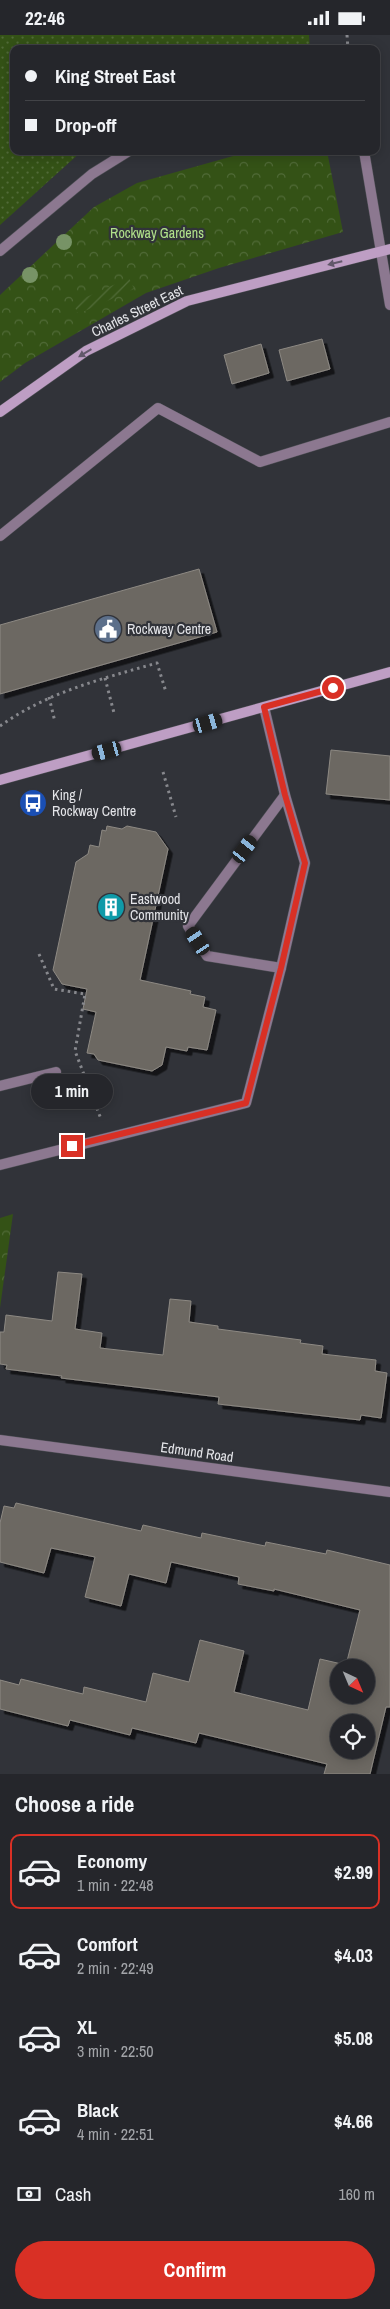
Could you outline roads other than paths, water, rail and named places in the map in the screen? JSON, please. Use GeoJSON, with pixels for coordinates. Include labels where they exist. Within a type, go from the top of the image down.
{"type":"FeatureCollection","features":[{"type":"Feature","properties":{"kind":"main road","name":"Charles Street East"},"geometry":{"type":"LineString","coordinates":[[0,412],[86,351],[187,301],[386,250]]}},
{"type":"Feature","properties":{"kind":"main road"},"geometry":{"type":"LineString","coordinates":[[0,780],[390,672]]}},
{"type":"Feature","properties":{"kind":"street"},"geometry":{"type":"LineString","coordinates":[[0,251],[92,174],[123,155]]}},
{"type":"Feature","properties":{"kind":"street"},"geometry":{"type":"LineString","coordinates":[[365,155],[386,250],[390,305]]}},
{"type":"Feature","properties":{"kind":"street"},"geometry":{"type":"LineString","coordinates":[[0,536],[158,409],[260,462],[390,422]]}},
{"type":"Feature","properties":{"kind":"street"},"geometry":{"type":"LineString","coordinates":[[0,1165],[108,1136],[246,1103],[281,968],[305,863],[285,795],[264,707]]}},
{"type":"Feature","properties":{"kind":"street"},"geometry":{"type":"LineString","coordinates":[[281,968],[207,956],[188,926],[285,795]]}},
{"type":"Feature","properties":{"kind":"street"},"geometry":{"type":"LineString","coordinates":[[0,1086],[56,1072]]}},
{"type":"Feature","properties":{"kind":"street","name":"Edmund Road"},"geometry":{"type":"LineString","coordinates":[[0,1440],[390,1492]]}},
{"type":"Feature","properties":{"kind":"place","name":"Rockway Centre"},"geometry":{"type":"Point","coordinates":[108,629]}},
{"type":"Feature","properties":{"kind":"place","name":"King / Rockway Centre"},"geometry":{"type":"Point","coordinates":[33,803]}},
{"type":"Feature","properties":{"kind":"place","name":"Eastwood Community"},"geometry":{"type":"Point","coordinates":[111,907]}},
{"type":"Feature","properties":{"kind":"park label","name":"Rockway Gardens"},"geometry":{"type":"Point","coordinates":[157,233]}}]}
